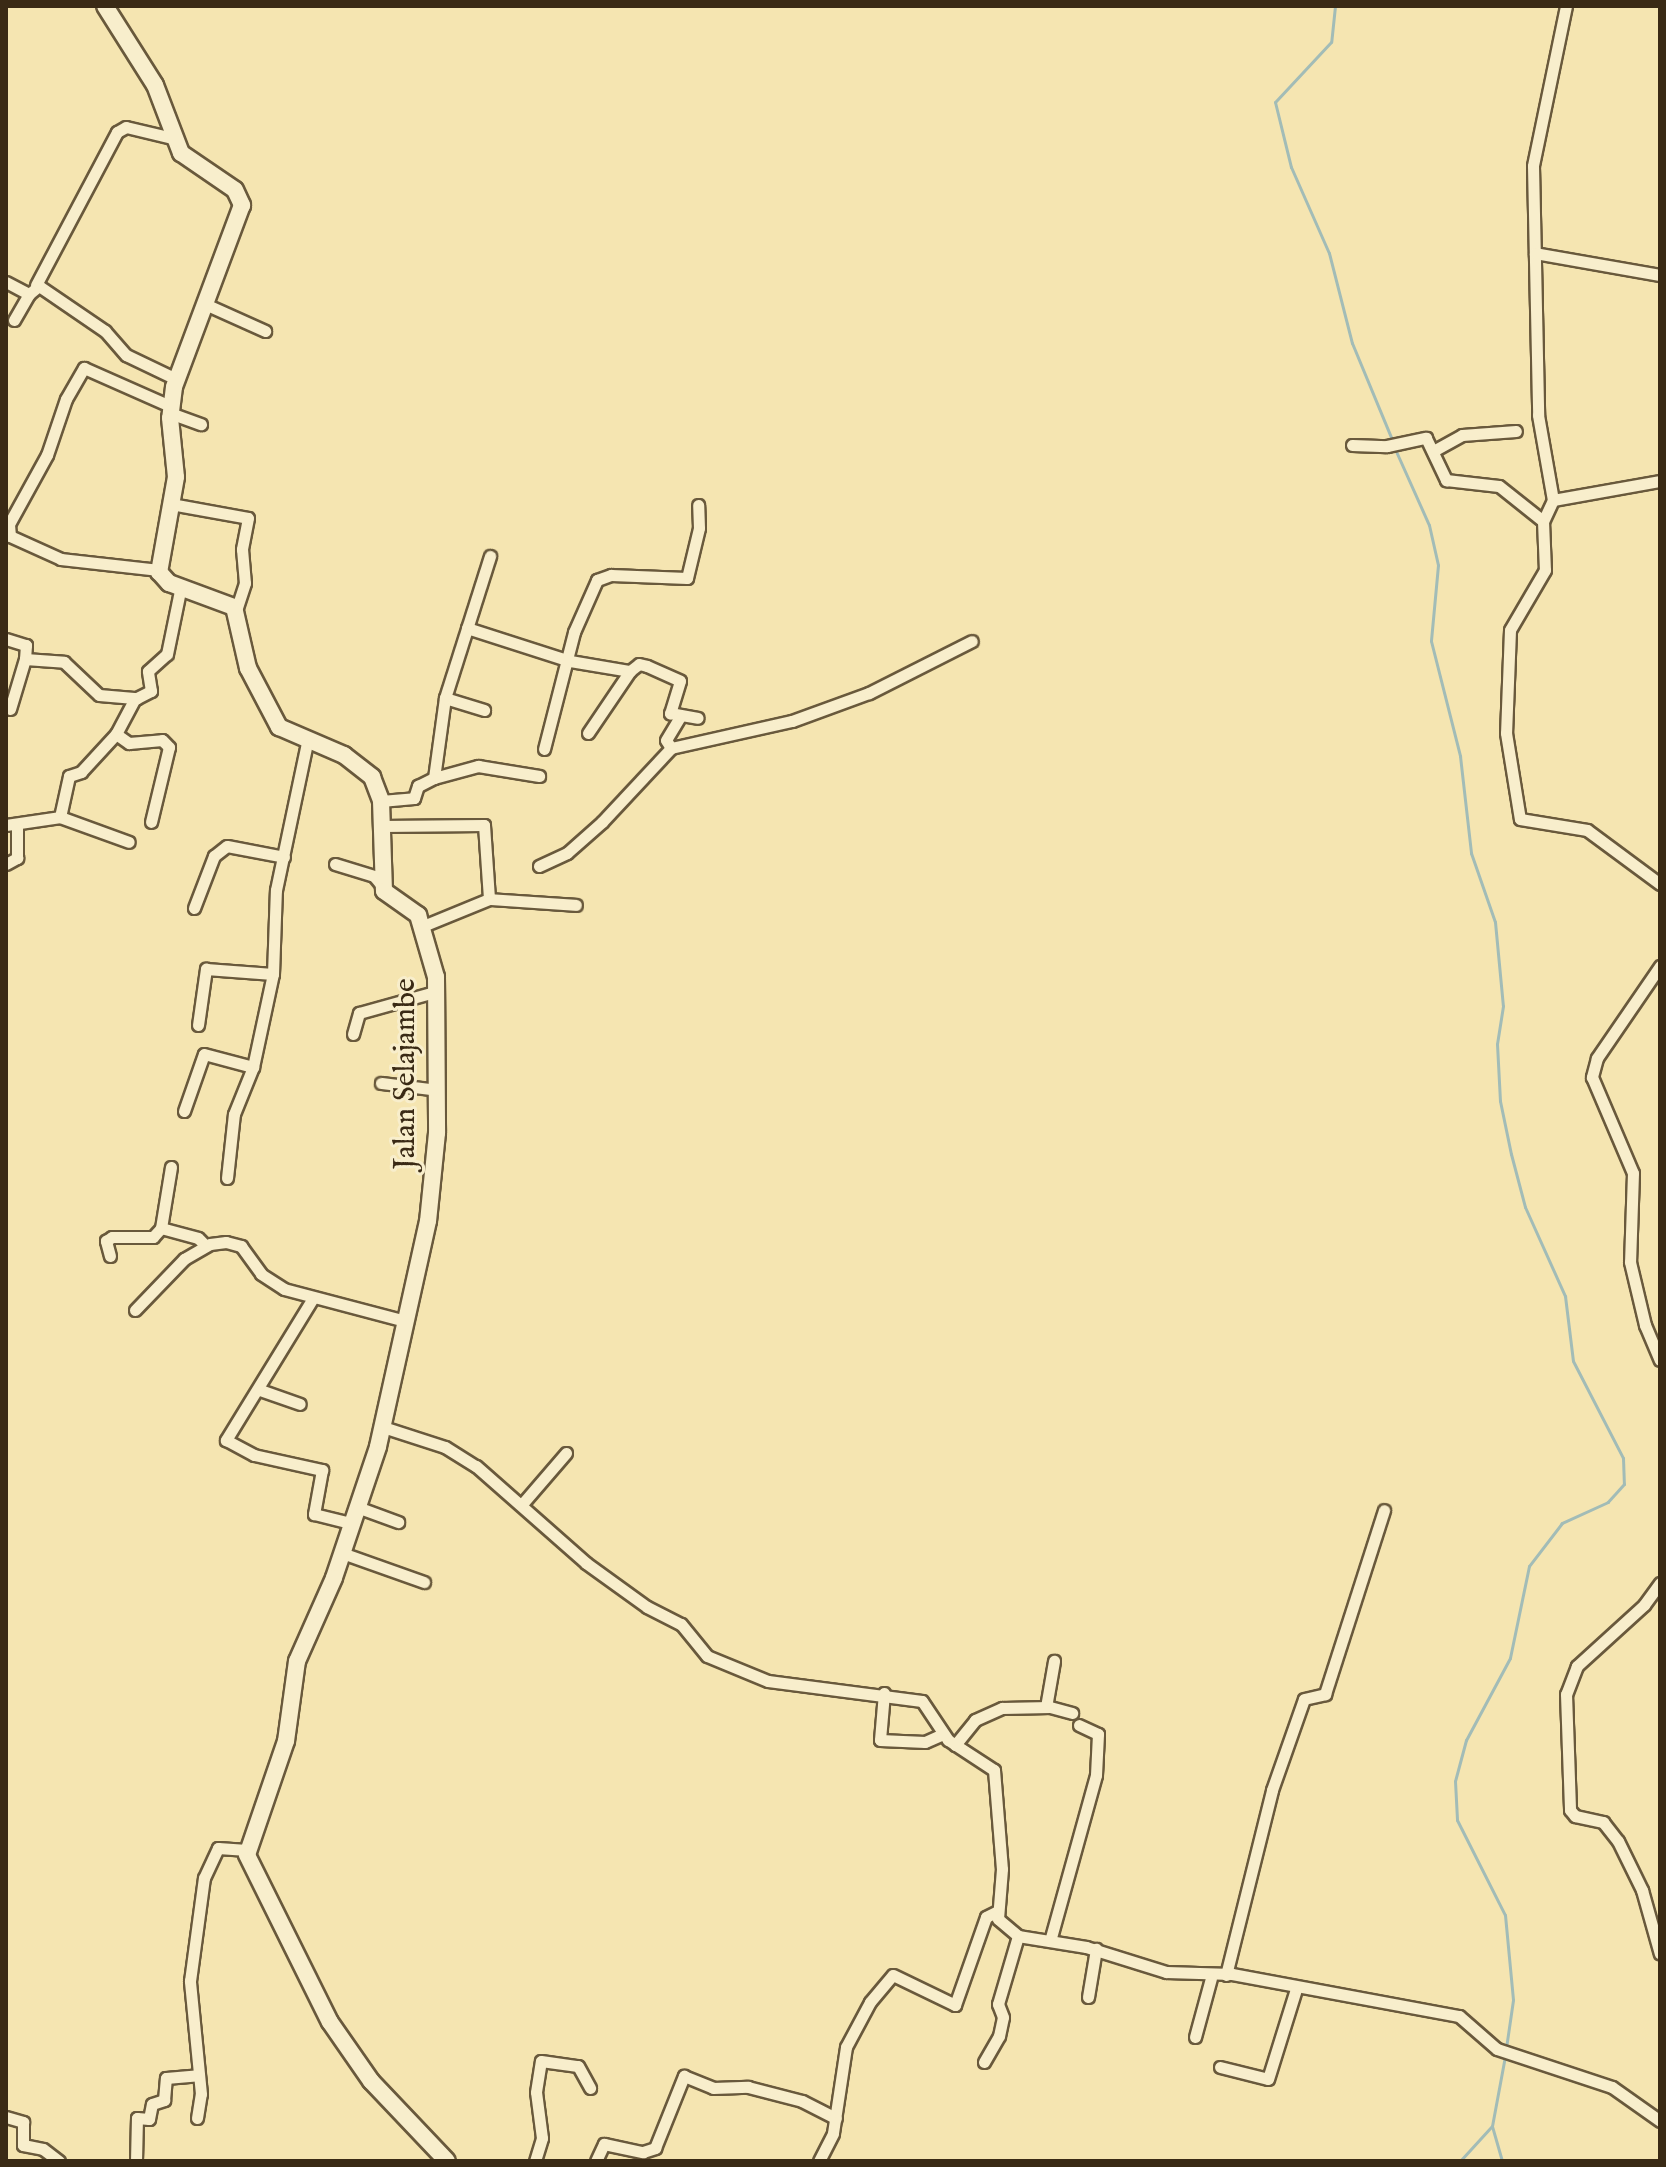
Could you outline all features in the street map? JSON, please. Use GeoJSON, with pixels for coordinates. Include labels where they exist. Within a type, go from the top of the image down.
{"type":"FeatureCollection","features":[{"type":"Feature","properties":{"kind":"street"},"geometry":{"type":"LineString","coordinates":[[105,6],[155,85],[172,138],[185,159],[235,190],[242,201],[176,379],[170,410],[177,471],[159,570],[163,579],[223,599],[236,610]]}},
{"type":"Feature","properties":{"kind":"street"},"geometry":{"type":"LineString","coordinates":[[1566,6],[1547,114],[1534,153],[1538,415],[1553,500],[1543,521],[1545,570],[1510,630],[1506,733],[1516,813],[1530,825],[1587,830],[1660,884]]}},
{"type":"Feature","properties":{"kind":"street"},"geometry":{"type":"LineString","coordinates":[[14,320],[117,132],[128,128],[172,138]]}},
{"type":"Feature","properties":{"kind":"street"},"geometry":{"type":"LineString","coordinates":[[1535,253],[1660,275]]}},
{"type":"Feature","properties":{"kind":"street"},"geometry":{"type":"LineString","coordinates":[[6,282],[32,290],[105,331],[126,355],[176,379]]}},
{"type":"Feature","properties":{"kind":"street"},"geometry":{"type":"LineString","coordinates":[[205,304],[265,331]]}},
{"type":"Feature","properties":{"kind":"street"},"geometry":{"type":"LineString","coordinates":[[159,570],[61,559],[8,537],[13,513],[47,455],[66,399],[84,368],[201,424]]}},
{"type":"Feature","properties":{"kind":"street"},"geometry":{"type":"LineString","coordinates":[[1435,450],[1462,435],[1516,431]]}},
{"type":"Feature","properties":{"kind":"street"},"geometry":{"type":"LineString","coordinates":[[1352,445],[1387,446],[1422,436],[1435,450],[1446,480],[1499,486],[1543,521]]}},
{"type":"Feature","properties":{"kind":"street"},"geometry":{"type":"LineString","coordinates":[[1553,500],[1660,481]]}},
{"type":"Feature","properties":{"kind":"street"},"geometry":{"type":"LineString","coordinates":[[171,504],[248,518],[242,549],[245,583],[236,610],[248,668],[267,709],[282,731],[339,753],[364,768],[381,801],[383,887]]}},
{"type":"Feature","properties":{"kind":"street"},"geometry":{"type":"LineString","coordinates":[[544,749],[570,661],[574,632],[600,577],[689,576],[698,505]]}},
{"type":"Feature","properties":{"kind":"street"},"geometry":{"type":"LineString","coordinates":[[434,778],[445,698],[490,556]]}},
{"type":"Feature","properties":{"kind":"street"},"geometry":{"type":"LineString","coordinates":[[25,659],[64,662],[99,695],[137,698],[151,691],[148,671],[167,654],[181,586]]}},
{"type":"Feature","properties":{"kind":"street"},"geometry":{"type":"LineString","coordinates":[[467,628],[570,661],[630,671]]}},
{"type":"Feature","properties":{"kind":"street"},"geometry":{"type":"LineString","coordinates":[[6,639],[26,645],[25,659],[10,709]]}},
{"type":"Feature","properties":{"kind":"street"},"geometry":{"type":"LineString","coordinates":[[539,866],[567,853],[602,822],[671,748],[792,721],[869,693],[972,641]]}},
{"type":"Feature","properties":{"kind":"street"},"geometry":{"type":"LineString","coordinates":[[588,733],[630,671],[641,664],[678,679],[669,711],[679,718],[698,718]]}},
{"type":"Feature","properties":{"kind":"street"},"geometry":{"type":"LineString","coordinates":[[60,817],[69,776],[79,773],[116,734],[137,698]]}},
{"type":"Feature","properties":{"kind":"street"},"geometry":{"type":"LineString","coordinates":[[445,698],[484,710]]}},
{"type":"Feature","properties":{"kind":"street"},"geometry":{"type":"LineString","coordinates":[[671,748],[666,740],[679,718]]}},
{"type":"Feature","properties":{"kind":"street"},"geometry":{"type":"LineString","coordinates":[[116,734],[129,743],[162,740],[168,745],[151,822]]}},
{"type":"Feature","properties":{"kind":"street"},"geometry":{"type":"LineString","coordinates":[[227,1178],[234,1114],[253,1067],[273,974],[276,890],[307,743]]}},
{"type":"Feature","properties":{"kind":"street"},"geometry":{"type":"LineString","coordinates":[[381,801],[414,798],[418,786],[434,778],[478,766],[539,776]]}},
{"type":"Feature","properties":{"kind":"street"},"geometry":{"type":"LineString","coordinates":[[6,864],[17,858],[12,824],[60,817],[129,842]]}},
{"type":"Feature","properties":{"kind":"street"},"geometry":{"type":"LineString","coordinates":[[382,826],[484,825],[489,899]]}},
{"type":"Feature","properties":{"kind":"street"},"geometry":{"type":"LineString","coordinates":[[194,908],[214,856],[227,846],[284,857]]}},
{"type":"Feature","properties":{"kind":"street"},"geometry":{"type":"LineString","coordinates":[[335,864],[371,874],[389,898],[412,908],[423,926],[489,899],[576,905]]}},
{"type":"Feature","properties":{"kind":"street","name":"Jalan Selajambe"},"geometry":{"type":"LineString","coordinates":[[247,1850],[286,1741],[297,1661],[342,1553],[383,1427],[433,1196],[438,1090],[438,991],[423,926]]}},
{"type":"Feature","properties":{"kind":"street"},"geometry":{"type":"LineString","coordinates":[[1660,966],[1597,1058],[1592,1077],[1633,1173],[1630,1262],[1645,1325],[1660,1360]]}},
{"type":"Feature","properties":{"kind":"street"},"geometry":{"type":"LineString","coordinates":[[198,1025],[206,969],[273,974]]}},
{"type":"Feature","properties":{"kind":"street"},"geometry":{"type":"LineString","coordinates":[[353,1034],[359,1013],[438,991]]}},
{"type":"Feature","properties":{"kind":"street"},"geometry":{"type":"LineString","coordinates":[[184,1111],[204,1054],[253,1067]]}},
{"type":"Feature","properties":{"kind":"street"},"geometry":{"type":"LineString","coordinates":[[381,1083],[438,1090]]}},
{"type":"Feature","properties":{"kind":"street"},"geometry":{"type":"LineString","coordinates":[[110,1256],[106,1241],[112,1237],[153,1237],[161,1228],[171,1167]]}},
{"type":"Feature","properties":{"kind":"street"},"geometry":{"type":"LineString","coordinates":[[161,1228],[198,1238],[206,1246]]}},
{"type":"Feature","properties":{"kind":"street"},"geometry":{"type":"LineString","coordinates":[[135,1310],[169,1271],[206,1246],[237,1244],[270,1283],[313,1298],[405,1321]]}},
{"type":"Feature","properties":{"kind":"street"},"geometry":{"type":"LineString","coordinates":[[313,1298],[260,1390],[226,1440],[254,1455],[322,1470],[314,1514],[354,1515],[398,1522]]}},
{"type":"Feature","properties":{"kind":"street"},"geometry":{"type":"LineString","coordinates":[[260,1390],[300,1404]]}},
{"type":"Feature","properties":{"kind":"street"},"geometry":{"type":"LineString","coordinates":[[383,1427],[445,1447],[523,1503],[586,1563],[647,1607],[681,1624],[707,1656],[768,1681],[884,1693],[922,1701],[943,1734],[955,1745],[986,1762],[996,1776],[1002,1869],[998,1911],[1000,1925],[1018,1936],[1096,1949],[1166,1972],[1211,1978],[1226,1975],[1459,2016],[1497,2049],[1612,2087],[1660,2121]]}},
{"type":"Feature","properties":{"kind":"street"},"geometry":{"type":"LineString","coordinates":[[523,1503],[566,1453]]}},
{"type":"Feature","properties":{"kind":"street"},"geometry":{"type":"LineString","coordinates":[[1226,1975],[1272,1790],[1304,1699],[1325,1694],[1384,1510]]}},
{"type":"Feature","properties":{"kind":"street"},"geometry":{"type":"LineString","coordinates":[[342,1553],[424,1582]]}},
{"type":"Feature","properties":{"kind":"street"},"geometry":{"type":"LineString","coordinates":[[1659,1588],[1577,1666],[1566,1694],[1570,1810],[1575,1816],[1603,1822],[1614,1834],[1642,1890],[1660,1954]]}},
{"type":"Feature","properties":{"kind":"street"},"geometry":{"type":"LineString","coordinates":[[1046,1707],[1054,1661]]}},
{"type":"Feature","properties":{"kind":"street"},"geometry":{"type":"LineString","coordinates":[[884,1693],[880,1740],[925,1742],[943,1734]]}},
{"type":"Feature","properties":{"kind":"street"},"geometry":{"type":"LineString","coordinates":[[955,1745],[985,1714],[1046,1707],[1072,1713]]}},
{"type":"Feature","properties":{"kind":"street"},"geometry":{"type":"LineString","coordinates":[[1050,1941],[1096,1775],[1098,1734],[1079,1725]]}},
{"type":"Feature","properties":{"kind":"street"},"geometry":{"type":"LineString","coordinates":[[197,2118],[198,2075],[190,1981],[204,1878],[216,1850],[247,1850],[322,2011],[371,2081],[447,2161]]}},
{"type":"Feature","properties":{"kind":"street"},"geometry":{"type":"LineString","coordinates":[[819,2161],[828,2151],[836,2118],[846,2047],[858,2019],[886,1979],[893,1975],[955,2005],[986,1917],[998,1911]]}},
{"type":"Feature","properties":{"kind":"street"},"geometry":{"type":"LineString","coordinates":[[984,2062],[999,2036],[1003,2017],[998,2004],[1018,1936]]}},
{"type":"Feature","properties":{"kind":"street"},"geometry":{"type":"LineString","coordinates":[[1088,1997],[1096,1949]]}},
{"type":"Feature","properties":{"kind":"street"},"geometry":{"type":"LineString","coordinates":[[1195,2037],[1211,1978]]}},
{"type":"Feature","properties":{"kind":"street"},"geometry":{"type":"LineString","coordinates":[[1220,2067],[1268,2079],[1296,1989]]}},
{"type":"Feature","properties":{"kind":"street"},"geometry":{"type":"LineString","coordinates":[[535,2161],[542,2138],[536,2092],[541,2061],[578,2066],[590,2088]]}},
{"type":"Feature","properties":{"kind":"street"},"geometry":{"type":"LineString","coordinates":[[136,2161],[137,2118],[149,2119],[152,2104],[164,2100],[166,2078],[198,2075]]}},
{"type":"Feature","properties":{"kind":"street"},"geometry":{"type":"LineString","coordinates":[[596,2161],[604,2144],[643,2152],[655,2148],[684,2076],[713,2088],[748,2087],[799,2100],[836,2118]]}},
{"type":"Feature","properties":{"kind":"street"},"geometry":{"type":"LineString","coordinates":[[6,2117],[23,2122],[23,2145],[43,2149],[59,2161]]}},
{"type":"Feature","properties":{"kind":"waterway"},"geometry":{"type":"LineString","coordinates":[[1335,6],[1331,42],[1275,102],[1291,167],[1329,253],[1352,343],[1393,442]]}},
{"type":"Feature","properties":{"kind":"waterway"},"geometry":{"type":"LineString","coordinates":[[1395,449],[1429,525],[1438,565],[1431,641],[1460,756],[1471,853],[1495,922],[1503,1006],[1497,1044],[1500,1101],[1511,1154],[1525,1207],[1565,1296],[1573,1361],[1623,1458],[1624,1484],[1608,1502],[1562,1523],[1529,1566],[1510,1658],[1466,1740],[1455,1781],[1457,1820],[1505,1915],[1513,2000],[1506,2048]]}},
{"type":"Feature","properties":{"kind":"waterway"},"geometry":{"type":"LineString","coordinates":[[1502,2161],[1492,2126],[1505,2056]]}},
{"type":"Feature","properties":{"kind":"waterway"},"geometry":{"type":"LineString","coordinates":[[1460,2161],[1492,2126]]}}]}
